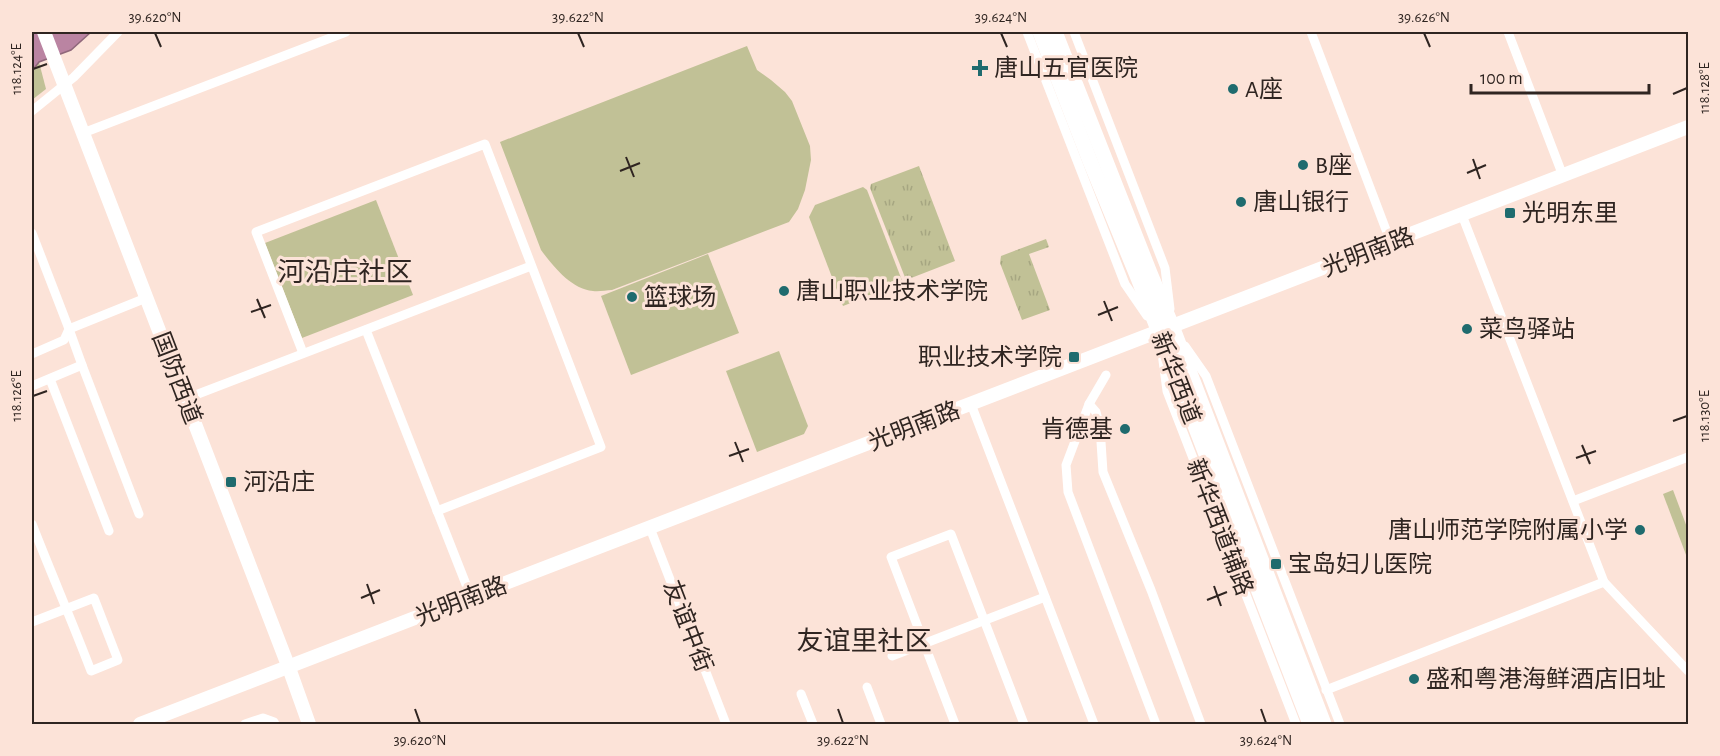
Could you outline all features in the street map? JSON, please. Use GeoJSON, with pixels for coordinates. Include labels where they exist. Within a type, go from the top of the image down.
{"type":"FeatureCollection","features":[{"type":"Feature","properties":{"kind":"main road","name":"国防西道"},"geometry":{"type":"LineString","coordinates":[[44,32],[66,77],[83,133],[309,724]]}},
{"type":"Feature","properties":{"kind":"main road","name":"新华西道"},"geometry":{"type":"LineString","coordinates":[[1040,32],[1090,161],[1165,329],[1324,724]]}},
{"type":"Feature","properties":{"kind":"main road","name":"新华西道"},"geometry":{"type":"LineString","coordinates":[[1055,32],[1141,251],[1165,329],[1310,724]]}},
{"type":"Feature","properties":{"kind":"main road","name":"光明南路"},"geometry":{"type":"LineString","coordinates":[[140,724],[1689,127]]}},
{"type":"Feature","properties":{"kind":"street"},"geometry":{"type":"LineString","coordinates":[[32,111],[66,77],[118,32]]}},
{"type":"Feature","properties":{"kind":"street"},"geometry":{"type":"LineString","coordinates":[[83,133],[346,32]]}},
{"type":"Feature","properties":{"kind":"street","name":"新华西道辅路"},"geometry":{"type":"LineString","coordinates":[[1027,32],[1125,284],[1206,376],[1340,724]]}},
{"type":"Feature","properties":{"kind":"street","name":"新华西道辅路"},"geometry":{"type":"LineString","coordinates":[[1074,32],[1165,268],[1167,391],[1296,724]]}},
{"type":"Feature","properties":{"kind":"street"},"geometry":{"type":"LineString","coordinates":[[1311,32],[1391,243]]}},
{"type":"Feature","properties":{"kind":"street"},"geometry":{"type":"LineString","coordinates":[[1508,32],[1563,176]]}},
{"type":"Feature","properties":{"kind":"street"},"geometry":{"type":"LineString","coordinates":[[303,353],[256,232],[485,144],[601,447],[437,511]]}},
{"type":"Feature","properties":{"kind":"street"},"geometry":{"type":"LineString","coordinates":[[1462,215],[1604,582],[1689,670]]}},
{"type":"Feature","properties":{"kind":"street"},"geometry":{"type":"LineString","coordinates":[[32,233],[139,514]]}},
{"type":"Feature","properties":{"kind":"street"},"geometry":{"type":"LineString","coordinates":[[185,399],[531,266]]}},
{"type":"Feature","properties":{"kind":"street"},"geometry":{"type":"LineString","coordinates":[[32,354],[64,340],[69,329],[146,298]]}},
{"type":"Feature","properties":{"kind":"street"},"geometry":{"type":"LineString","coordinates":[[366,330],[471,597]]}},
{"type":"Feature","properties":{"kind":"street"},"geometry":{"type":"LineString","coordinates":[[32,386],[82,365]]}},
{"type":"Feature","properties":{"kind":"street"},"geometry":{"type":"LineString","coordinates":[[1106,375],[1089,405],[1066,465],[1068,492],[1156,724]]}},
{"type":"Feature","properties":{"kind":"street"},"geometry":{"type":"LineString","coordinates":[[50,379],[109,531]]}},
{"type":"Feature","properties":{"kind":"street"},"geometry":{"type":"LineString","coordinates":[[971,404],[1094,724]]}},
{"type":"Feature","properties":{"kind":"street"},"geometry":{"type":"LineString","coordinates":[[1089,405],[1096,412],[1100,427],[1103,472],[1151,590],[1201,724]]}},
{"type":"Feature","properties":{"kind":"street"},"geometry":{"type":"LineString","coordinates":[[1573,501],[1689,457]]}},
{"type":"Feature","properties":{"kind":"street"},"geometry":{"type":"LineString","coordinates":[[32,524],[67,608],[91,670],[118,660],[94,598],[67,608],[32,622]]}},
{"type":"Feature","properties":{"kind":"street","name":"友谊中街"},"geometry":{"type":"LineString","coordinates":[[650,528],[726,724]]}},
{"type":"Feature","properties":{"kind":"street"},"geometry":{"type":"LineString","coordinates":[[955,724],[891,557],[951,534],[1024,724]]}},
{"type":"Feature","properties":{"kind":"street"},"geometry":{"type":"LineString","coordinates":[[1326,690],[1604,582]]}},
{"type":"Feature","properties":{"kind":"street"},"geometry":{"type":"LineString","coordinates":[[892,656],[1045,597]]}},
{"type":"Feature","properties":{"kind":"street"},"geometry":{"type":"LineString","coordinates":[[867,687],[881,724]]}},
{"type":"Feature","properties":{"kind":"street"},"geometry":{"type":"LineString","coordinates":[[801,694],[813,724]]}},
{"type":"Feature","properties":{"kind":"street"},"geometry":{"type":"LineString","coordinates":[[245,724],[263,718],[275,724]]}},
{"type":"Feature","properties":{"kind":"green space"},"geometry":{"type":"Polygon","coordinates":[[[747,46],[757,70],[785,92],[792,101],[810,146],[811,160],[805,190],[798,209],[789,222],[612,290],[593,291],[570,281],[541,250],[500,142],[747,46]]]}},
{"type":"Feature","properties":{"kind":"green space"},"geometry":{"type":"Polygon","coordinates":[[[39,62],[46,89],[32,100],[32,71],[39,62]]]}},
{"type":"Feature","properties":{"kind":"green space"},"geometry":{"type":"Polygon","coordinates":[[[919,166],[955,261],[906,280],[870,188],[871,184],[919,166]]]}},
{"type":"Feature","properties":{"kind":"green space"},"geometry":{"type":"Polygon","coordinates":[[[863,187],[867,190],[903,283],[843,306],[809,217],[815,205],[863,187]]]}},
{"type":"Feature","properties":{"kind":"green space"},"geometry":{"type":"Polygon","coordinates":[[[376,200],[413,295],[302,338],[265,243],[376,200]]]}},
{"type":"Feature","properties":{"kind":"green space"},"geometry":{"type":"Polygon","coordinates":[[[1046,239],[1049,247],[1029,254],[1050,310],[1022,320],[1000,263],[1001,256],[1046,239]]]}},
{"type":"Feature","properties":{"kind":"green space"},"geometry":{"type":"Polygon","coordinates":[[[708,254],[739,333],[631,375],[601,296],[708,254]]]}},
{"type":"Feature","properties":{"kind":"green space"},"geometry":{"type":"Polygon","coordinates":[[[779,351],[808,426],[804,434],[757,452],[726,371],[779,351]]]}},
{"type":"Feature","properties":{"kind":"green space"},"geometry":{"type":"Polygon","coordinates":[[[1673,490],[1688,530],[1688,560],[1663,494],[1673,490]]]}},
{"type":"Feature","properties":{"kind":"shaded area"},"geometry":{"type":"Polygon","coordinates":[[[32,32],[91,32],[71,50],[39,62],[32,71],[32,32]]]}},
{"type":"Feature","properties":{"kind":"place","name":"唐山五官医院"},"geometry":{"type":"Point","coordinates":[980,68]}},
{"type":"Feature","properties":{"kind":"place","name":"A座"},"geometry":{"type":"Point","coordinates":[1233,89]}},
{"type":"Feature","properties":{"kind":"place","name":"B座"},"geometry":{"type":"Point","coordinates":[1303,165]}},
{"type":"Feature","properties":{"kind":"place","name":"唐山银行"},"geometry":{"type":"Point","coordinates":[1241,202]}},
{"type":"Feature","properties":{"kind":"place","name":"光明东里"},"geometry":{"type":"Point","coordinates":[1510,213]}},
{"type":"Feature","properties":{"kind":"place","name":"唐山职业技术学院"},"geometry":{"type":"Point","coordinates":[784,291]}},
{"type":"Feature","properties":{"kind":"place","name":"篮球场"},"geometry":{"type":"Point","coordinates":[632,297]}},
{"type":"Feature","properties":{"kind":"place","name":"菜鸟驿站"},"geometry":{"type":"Point","coordinates":[1467,329]}},
{"type":"Feature","properties":{"kind":"place","name":"职业技术学院"},"geometry":{"type":"Point","coordinates":[1074,357]}},
{"type":"Feature","properties":{"kind":"place","name":"肯德基"},"geometry":{"type":"Point","coordinates":[1125,429]}},
{"type":"Feature","properties":{"kind":"place","name":"河沿庄"},"geometry":{"type":"Point","coordinates":[231,482]}},
{"type":"Feature","properties":{"kind":"place","name":"唐山师范学院附属小学"},"geometry":{"type":"Point","coordinates":[1640,530]}},
{"type":"Feature","properties":{"kind":"place","name":"宝岛妇儿医院"},"geometry":{"type":"Point","coordinates":[1276,564]}},
{"type":"Feature","properties":{"kind":"place","name":"盛和粤港海鲜酒店旧址"},"geometry":{"type":"Point","coordinates":[1414,679]}},
{"type":"Feature","properties":{"kind":"district","name":"河沿庄社区"},"geometry":{"type":"Point","coordinates":[345,272]}},
{"type":"Feature","properties":{"kind":"district","name":"友谊里社区"},"geometry":{"type":"Point","coordinates":[864,641]}}]}
